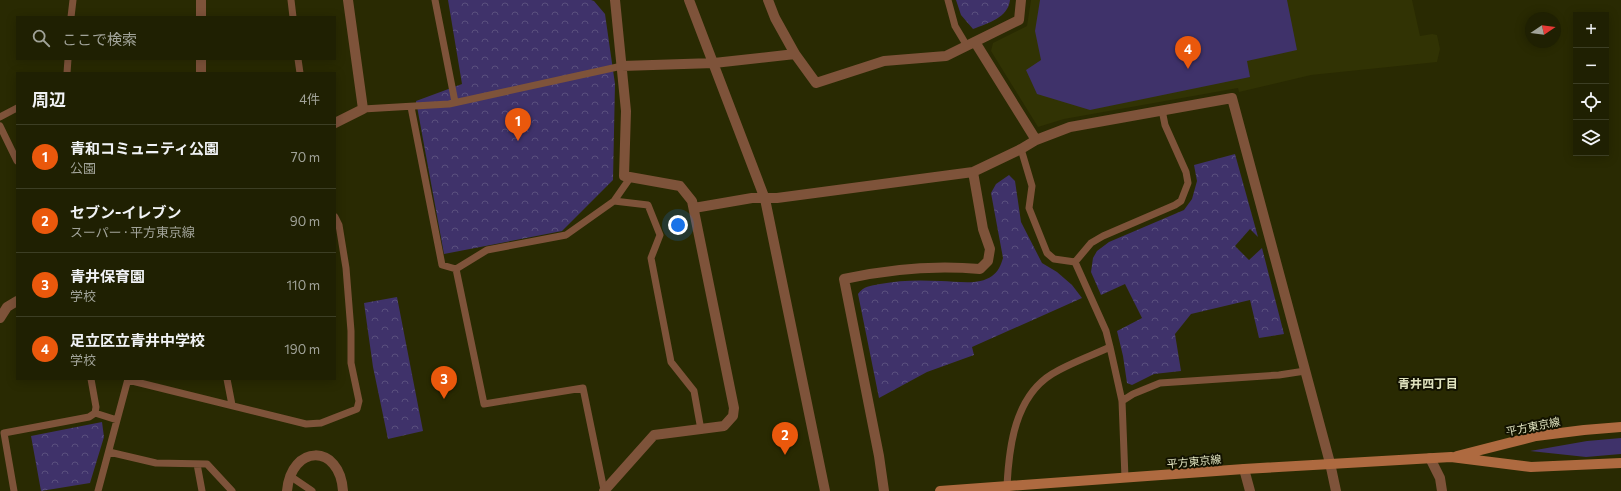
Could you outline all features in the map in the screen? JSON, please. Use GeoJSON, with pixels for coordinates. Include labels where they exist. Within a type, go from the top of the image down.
{"type":"FeatureCollection","features":[{"type":"Feature","properties":{"kind":"main road","name":"平方東京線"},"geometry":{"type":"LineString","coordinates":[[1451,457],[1536,436],[1621,427]]}},
{"type":"Feature","properties":{"kind":"main road","name":"平方東京線"},"geometry":{"type":"LineString","coordinates":[[940,491],[1244,469],[1451,457],[1531,467],[1621,463]]}},
{"type":"Feature","properties":{"kind":"street"},"geometry":{"type":"LineString","coordinates":[[201,0],[201,16]]}},
{"type":"Feature","properties":{"kind":"street"},"geometry":{"type":"LineString","coordinates":[[336,122],[362,109],[348,0]]}},
{"type":"Feature","properties":{"kind":"street"},"geometry":{"type":"LineString","coordinates":[[604,490],[654,435],[724,426],[733,416],[734,408],[692,201],[680,186],[624,176],[626,111],[615,0]]}},
{"type":"Feature","properties":{"kind":"street"},"geometry":{"type":"LineString","coordinates":[[690,0],[765,199],[824,491]]}},
{"type":"Feature","properties":{"kind":"street"},"geometry":{"type":"LineString","coordinates":[[768,0],[775,18],[795,54],[816,83],[884,61],[946,56],[1019,20],[1022,0]]}},
{"type":"Feature","properties":{"kind":"street"},"geometry":{"type":"LineString","coordinates":[[971,44],[1036,140]]}},
{"type":"Feature","properties":{"kind":"street"},"geometry":{"type":"LineString","coordinates":[[622,66],[714,63],[795,54]]}},
{"type":"Feature","properties":{"kind":"street"},"geometry":{"type":"LineString","coordinates":[[201,60],[201,72]]}},
{"type":"Feature","properties":{"kind":"street"},"geometry":{"type":"LineString","coordinates":[[694,208],[752,198],[777,198],[973,172],[1021,149],[1036,140],[1070,127],[1232,98],[1336,491]]}},
{"type":"Feature","properties":{"kind":"street"},"geometry":{"type":"LineString","coordinates":[[884,491],[879,456],[844,279],[903,269],[947,266],[980,269],[988,261],[990,249],[983,229],[973,172]]}},
{"type":"Feature","properties":{"kind":"street"},"geometry":{"type":"LineString","coordinates":[[0,318],[7,307],[16,302]]}},
{"type":"Feature","properties":{"kind":"street"},"geometry":{"type":"LineString","coordinates":[[287,491],[290,476],[294,467],[300,460],[315,455],[324,456],[337,467],[343,491]]}},
{"type":"Feature","properties":{"kind":"street"},"geometry":{"type":"LineString","coordinates":[[1430,458],[1440,478],[1442,491]]}},
{"type":"Feature","properties":{"kind":"street"},"geometry":{"type":"LineString","coordinates":[[1244,469],[1250,491]]}},
{"type":"Feature","properties":{"kind":"lane"},"geometry":{"type":"LineString","coordinates":[[71,16],[73,0]]}},
{"type":"Feature","properties":{"kind":"lane"},"geometry":{"type":"LineString","coordinates":[[290,0],[293,16]]}},
{"type":"Feature","properties":{"kind":"lane"},"geometry":{"type":"LineString","coordinates":[[435,0],[455,102]]}},
{"type":"Feature","properties":{"kind":"lane"},"geometry":{"type":"LineString","coordinates":[[948,0],[955,26],[971,44]]}},
{"type":"Feature","properties":{"kind":"lane"},"geometry":{"type":"LineString","coordinates":[[67,72],[68,60]]}},
{"type":"Feature","properties":{"kind":"lane"},"geometry":{"type":"LineString","coordinates":[[298,60],[300,72]]}},
{"type":"Feature","properties":{"kind":"lane"},"geometry":{"type":"LineString","coordinates":[[362,109],[411,107],[455,102],[622,66]]}},
{"type":"Feature","properties":{"kind":"lane"},"geometry":{"type":"LineString","coordinates":[[411,107],[442,265],[456,269],[487,250],[566,235],[614,201],[630,178]]}},
{"type":"Feature","properties":{"kind":"lane"},"geometry":{"type":"LineString","coordinates":[[0,117],[16,109]]}},
{"type":"Feature","properties":{"kind":"lane"},"geometry":{"type":"LineString","coordinates":[[1075,262],[1091,243],[1103,236],[1175,205],[1181,200],[1188,183],[1186,172],[1165,125],[1162,110]]}},
{"type":"Feature","properties":{"kind":"lane"},"geometry":{"type":"LineString","coordinates":[[0,126],[16,159]]}},
{"type":"Feature","properties":{"kind":"lane"},"geometry":{"type":"LineString","coordinates":[[1021,149],[1032,186],[1029,208],[1047,253],[1054,259],[1075,262]]}},
{"type":"Feature","properties":{"kind":"lane"},"geometry":{"type":"LineString","coordinates":[[614,201],[648,205],[660,235],[652,258],[671,362],[694,391],[701,430]]}},
{"type":"Feature","properties":{"kind":"lane"},"geometry":{"type":"LineString","coordinates":[[98,491],[128,380],[306,424],[321,423],[357,409],[359,401],[351,364],[351,332],[346,268],[339,225],[336,219]]}},
{"type":"Feature","properties":{"kind":"lane"},"geometry":{"type":"LineString","coordinates":[[1075,262],[1106,331],[1110,347],[1122,401],[1125,478]]}},
{"type":"Feature","properties":{"kind":"lane"},"geometry":{"type":"LineString","coordinates":[[456,269],[484,404],[583,388],[604,490]]}},
{"type":"Feature","properties":{"kind":"lane"},"geometry":{"type":"LineString","coordinates":[[1007,486],[1009,458],[1015,427],[1028,399],[1039,384],[1052,374],[1110,347]]}},
{"type":"Feature","properties":{"kind":"lane"},"geometry":{"type":"LineString","coordinates":[[1122,401],[1133,394],[1160,383],[1279,376],[1305,371]]}},
{"type":"Feature","properties":{"kind":"lane"},"geometry":{"type":"LineString","coordinates":[[14,491],[4,433],[89,417],[95,413],[96,407],[91,380]]}},
{"type":"Feature","properties":{"kind":"lane"},"geometry":{"type":"LineString","coordinates":[[227,380],[232,406]]}},
{"type":"Feature","properties":{"kind":"lane"},"geometry":{"type":"LineString","coordinates":[[95,413],[117,420]]}},
{"type":"Feature","properties":{"kind":"lane"},"geometry":{"type":"LineString","coordinates":[[109,452],[156,463],[207,464],[232,491]]}},
{"type":"Feature","properties":{"kind":"lane"},"geometry":{"type":"LineString","coordinates":[[197,464],[202,491]]}},
{"type":"Feature","properties":{"kind":"lane"},"geometry":{"type":"LineString","coordinates":[[290,476],[312,491]]}},
{"type":"Feature","properties":{"kind":"shaded area"},"geometry":{"type":"Polygon","coordinates":[[[1031,0],[1412,0],[1420,36],[1432,34],[1437,35],[1440,49],[1437,62],[1311,75],[1239,92],[1238,88],[1064,119],[1038,127],[991,51],[993,43],[1027,26],[1031,0]]]}},
{"type":"Feature","properties":{"kind":"green space"},"geometry":{"type":"Polygon","coordinates":[[[448,0],[591,0],[594,1],[605,14],[615,84],[613,180],[562,231],[444,254],[416,101],[462,84],[448,0]]]}},
{"type":"Feature","properties":{"kind":"green space"},"geometry":{"type":"Polygon","coordinates":[[[956,0],[1010,0],[1001,16],[991,22],[973,29],[961,15],[956,0]]]}},
{"type":"Feature","properties":{"kind":"green space"},"geometry":{"type":"Polygon","coordinates":[[[1040,0],[1287,0],[1297,50],[1247,61],[1250,77],[1090,110],[1037,94],[1026,70],[1041,60],[1035,31],[1040,0]]]}},
{"type":"Feature","properties":{"kind":"green space"},"geometry":{"type":"Polygon","coordinates":[[[1235,154],[1258,237],[1250,229],[1235,246],[1249,260],[1262,248],[1284,334],[1259,338],[1250,300],[1191,314],[1175,334],[1181,371],[1154,374],[1132,385],[1127,383],[1117,331],[1142,318],[1125,284],[1101,295],[1091,272],[1093,258],[1097,251],[1109,242],[1184,210],[1192,199],[1197,181],[1194,165],[1235,154]]]}},
{"type":"Feature","properties":{"kind":"green space"},"geometry":{"type":"Polygon","coordinates":[[[1009,175],[1015,181],[1021,222],[1042,263],[1057,272],[1072,285],[1082,298],[972,347],[974,355],[927,372],[879,398],[858,294],[863,289],[873,285],[918,280],[974,282],[986,279],[994,274],[999,268],[1003,258],[991,193],[996,184],[1009,175]]]}},
{"type":"Feature","properties":{"kind":"green space"},"geometry":{"type":"Polygon","coordinates":[[[397,297],[423,431],[388,439],[373,367],[364,303],[397,297]]]}},
{"type":"Feature","properties":{"kind":"green space"},"geometry":{"type":"Polygon","coordinates":[[[102,422],[104,437],[90,483],[41,491],[31,436],[102,422]]]}},
{"type":"Feature","properties":{"kind":"green space"},"geometry":{"type":"Polygon","coordinates":[[[1621,438],[1621,454],[1586,457],[1530,451],[1587,441],[1621,438]]]}},
{"type":"Feature","properties":{"kind":"place","name":"足立区立青井中学校"},"geometry":{"type":"Point","coordinates":[1188,69]}},
{"type":"Feature","properties":{"kind":"place","name":"青和コミュニティ公園"},"geometry":{"type":"Point","coordinates":[518,141]}},
{"type":"Feature","properties":{"kind":"place","name":"青井保育園"},"geometry":{"type":"Point","coordinates":[444,399]}},
{"type":"Feature","properties":{"kind":"place","name":"セブン-イレブン"},"geometry":{"type":"Point","coordinates":[785,455]}},
{"type":"Feature","properties":{"kind":"district","name":"青井四丁目"},"geometry":{"type":"Point","coordinates":[1428,383]}}]}
